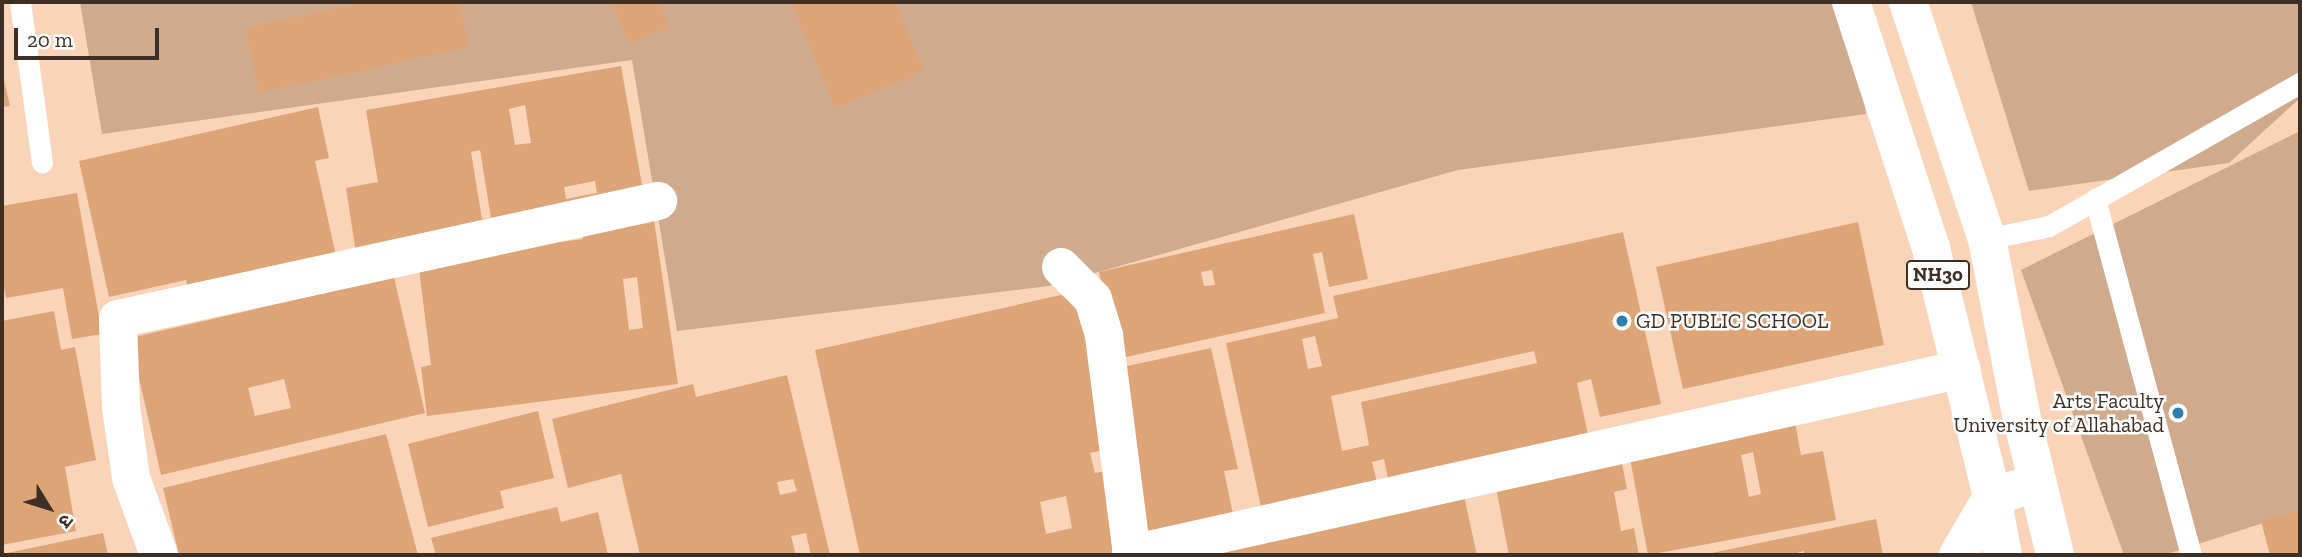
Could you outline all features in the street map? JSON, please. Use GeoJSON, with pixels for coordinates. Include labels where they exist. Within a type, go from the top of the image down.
{"type":"FeatureCollection","features":[{"type":"Feature","properties":{"kind":"main road","name":"NH30"},"geometry":{"type":"LineString","coordinates":[[1851,2],[1931,248],[1962,369],[2003,555]]}},
{"type":"Feature","properties":{"kind":"main road"},"geometry":{"type":"LineString","coordinates":[[1908,2],[1987,239],[2055,555]]}},
{"type":"Feature","properties":{"kind":"main road"},"geometry":{"type":"LineString","coordinates":[[159,555],[131,478],[121,407],[118,319],[658,201]]}},
{"type":"Feature","properties":{"kind":"main road"},"geometry":{"type":"LineString","coordinates":[[1060,267],[1093,299],[1104,336],[1131,555],[1962,369]]}},
{"type":"Feature","properties":{"kind":"main road"},"geometry":{"type":"LineString","coordinates":[[1958,555],[1992,497],[2038,482]]}},
{"type":"Feature","properties":{"kind":"lane"},"geometry":{"type":"LineString","coordinates":[[20,2],[42,162]]}},
{"type":"Feature","properties":{"kind":"lane"},"geometry":{"type":"LineString","coordinates":[[1987,239],[2049,226],[2300,83]]}},
{"type":"Feature","properties":{"kind":"lane"},"geometry":{"type":"LineString","coordinates":[[2095,199],[2192,555]]}},
{"type":"Feature","properties":{"kind":"shaded area"},"geometry":{"type":"Polygon","coordinates":[[[80,2],[1852,2],[1866,114],[1458,170],[1049,286],[677,331],[632,60],[102,134],[80,2]]]}},
{"type":"Feature","properties":{"kind":"shaded area"},"geometry":{"type":"Polygon","coordinates":[[[1971,2],[2300,2],[2300,98],[2229,163],[2029,191],[1971,2]]]}},
{"type":"Feature","properties":{"kind":"shaded area"},"geometry":{"type":"Polygon","coordinates":[[[2300,131],[2300,511],[2164,555],[2124,555],[2021,270],[2300,131]]]}},
{"type":"Feature","properties":{"kind":"building"},"geometry":{"type":"Polygon","coordinates":[[[365,2],[459,2],[469,47],[259,93],[245,28],[365,2]]]}},
{"type":"Feature","properties":{"kind":"building"},"geometry":{"type":"Polygon","coordinates":[[[612,2],[659,2],[669,27],[629,44],[612,2]]]}},
{"type":"Feature","properties":{"kind":"building"},"geometry":{"type":"Polygon","coordinates":[[[791,2],[896,2],[924,71],[835,108],[791,2]]]}},
{"type":"Feature","properties":{"kind":"building"},"geometry":{"type":"Polygon","coordinates":[[[621,66],[645,202],[356,253],[346,188],[378,182],[366,110],[621,66]],[[525,105],[509,109],[515,145],[531,143],[525,105]],[[480,150],[471,152],[482,219],[491,218],[480,150]],[[595,181],[564,187],[566,199],[597,193],[595,181]]]}},
{"type":"Feature","properties":{"kind":"building"},"geometry":{"type":"Polygon","coordinates":[[[2,72],[10,106],[2,107],[2,72]]]}},
{"type":"Feature","properties":{"kind":"building"},"geometry":{"type":"Polygon","coordinates":[[[318,107],[329,158],[315,161],[337,260],[189,294],[186,280],[109,297],[79,161],[318,107]]]}},
{"type":"Feature","properties":{"kind":"building"},"geometry":{"type":"Polygon","coordinates":[[[77,193],[102,334],[72,339],[63,288],[6,298],[2,276],[2,206],[77,193]]]}},
{"type":"Feature","properties":{"kind":"building"},"geometry":{"type":"Polygon","coordinates":[[[653,213],[678,384],[427,416],[421,367],[431,365],[418,261],[583,239],[581,222],[653,213]],[[637,277],[623,279],[629,330],[643,328],[637,277]]]}},
{"type":"Feature","properties":{"kind":"building"},"geometry":{"type":"Polygon","coordinates":[[[1354,214],[1368,279],[1329,287],[1322,252],[1313,254],[1325,313],[1117,359],[1099,272],[1354,214]],[[1212,270],[1201,272],[1204,286],[1215,285],[1212,270]]]}},
{"type":"Feature","properties":{"kind":"building"},"geometry":{"type":"Polygon","coordinates":[[[1858,222],[1884,345],[1683,389],[1656,267],[1858,222]]]}},
{"type":"Feature","properties":{"kind":"building"},"geometry":{"type":"Polygon","coordinates":[[[1623,232],[1661,404],[1600,417],[1591,379],[1577,383],[1591,449],[1391,493],[1384,459],[1372,462],[1380,495],[1264,521],[1226,343],[1338,318],[1333,296],[1623,232]],[[1315,336],[1302,339],[1308,369],[1322,366],[1315,336]],[[1534,351],[1331,396],[1342,451],[1369,445],[1361,402],[1537,363],[1534,351]]]}},
{"type":"Feature","properties":{"kind":"building"},"geometry":{"type":"Polygon","coordinates":[[[394,277],[425,413],[161,475],[130,338],[394,277]],[[284,379],[248,388],[255,416],[291,408],[284,379]]]}},
{"type":"Feature","properties":{"kind":"building"},"geometry":{"type":"Polygon","coordinates":[[[1079,291],[1114,448],[1090,453],[1095,473],[1111,470],[1130,555],[860,555],[815,350],[1079,291]],[[1066,496],[1040,502],[1046,534],[1072,528],[1066,496]]]}},
{"type":"Feature","properties":{"kind":"building"},"geometry":{"type":"Polygon","coordinates":[[[54,311],[61,350],[75,347],[96,460],[65,467],[76,531],[2,545],[2,321],[54,311]]]}},
{"type":"Feature","properties":{"kind":"building"},"geometry":{"type":"Polygon","coordinates":[[[1211,348],[1238,469],[1224,471],[1235,524],[1142,545],[1118,368],[1211,348]]]}},
{"type":"Feature","properties":{"kind":"building"},"geometry":{"type":"Polygon","coordinates":[[[787,375],[830,555],[811,555],[806,533],[791,536],[796,555],[640,555],[621,474],[568,488],[552,419],[693,384],[696,397],[787,375]],[[793,479],[777,482],[780,495],[797,491],[793,479]]]}},
{"type":"Feature","properties":{"kind":"building"},"geometry":{"type":"Polygon","coordinates":[[[538,411],[554,478],[500,491],[504,508],[428,527],[408,444],[538,411]]]}},
{"type":"Feature","properties":{"kind":"building"},"geometry":{"type":"Polygon","coordinates":[[[1795,422],[1801,455],[1823,451],[1836,520],[1648,555],[1629,453],[1795,422]],[[1753,452],[1741,455],[1749,497],[1761,494],[1753,452]]]}},
{"type":"Feature","properties":{"kind":"building"},"geometry":{"type":"Polygon","coordinates":[[[386,434],[418,555],[179,555],[163,488],[386,434]]]}},
{"type":"Feature","properties":{"kind":"building"},"geometry":{"type":"Polygon","coordinates":[[[1620,453],[1627,489],[1614,492],[1621,531],[1634,528],[1639,555],[1509,555],[1494,478],[1620,453]]]}},
{"type":"Feature","properties":{"kind":"building"},"geometry":{"type":"Polygon","coordinates":[[[1462,487],[1477,555],[1179,555],[1462,487]]]}},
{"type":"Feature","properties":{"kind":"building"},"geometry":{"type":"Polygon","coordinates":[[[557,507],[561,522],[598,512],[608,555],[436,555],[431,538],[557,507]]]}},
{"type":"Feature","properties":{"kind":"building"},"geometry":{"type":"Polygon","coordinates":[[[2300,511],[2300,555],[2270,555],[2261,521],[2300,511]]]}},
{"type":"Feature","properties":{"kind":"building"},"geometry":{"type":"Polygon","coordinates":[[[1876,519],[1883,555],[1804,555],[1804,551],[1789,555],[1702,555],[1876,519]]]}},
{"type":"Feature","properties":{"kind":"building"},"geometry":{"type":"Polygon","coordinates":[[[103,533],[108,555],[2,555],[2,554],[103,533]]]}},
{"type":"Feature","properties":{"kind":"place","name":"GD PUBLIC SCHOOL"},"geometry":{"type":"Point","coordinates":[1622,321]}},
{"type":"Feature","properties":{"kind":"place","name":"Arts Faculty University of Allahabad"},"geometry":{"type":"Point","coordinates":[2178,413]}}]}
